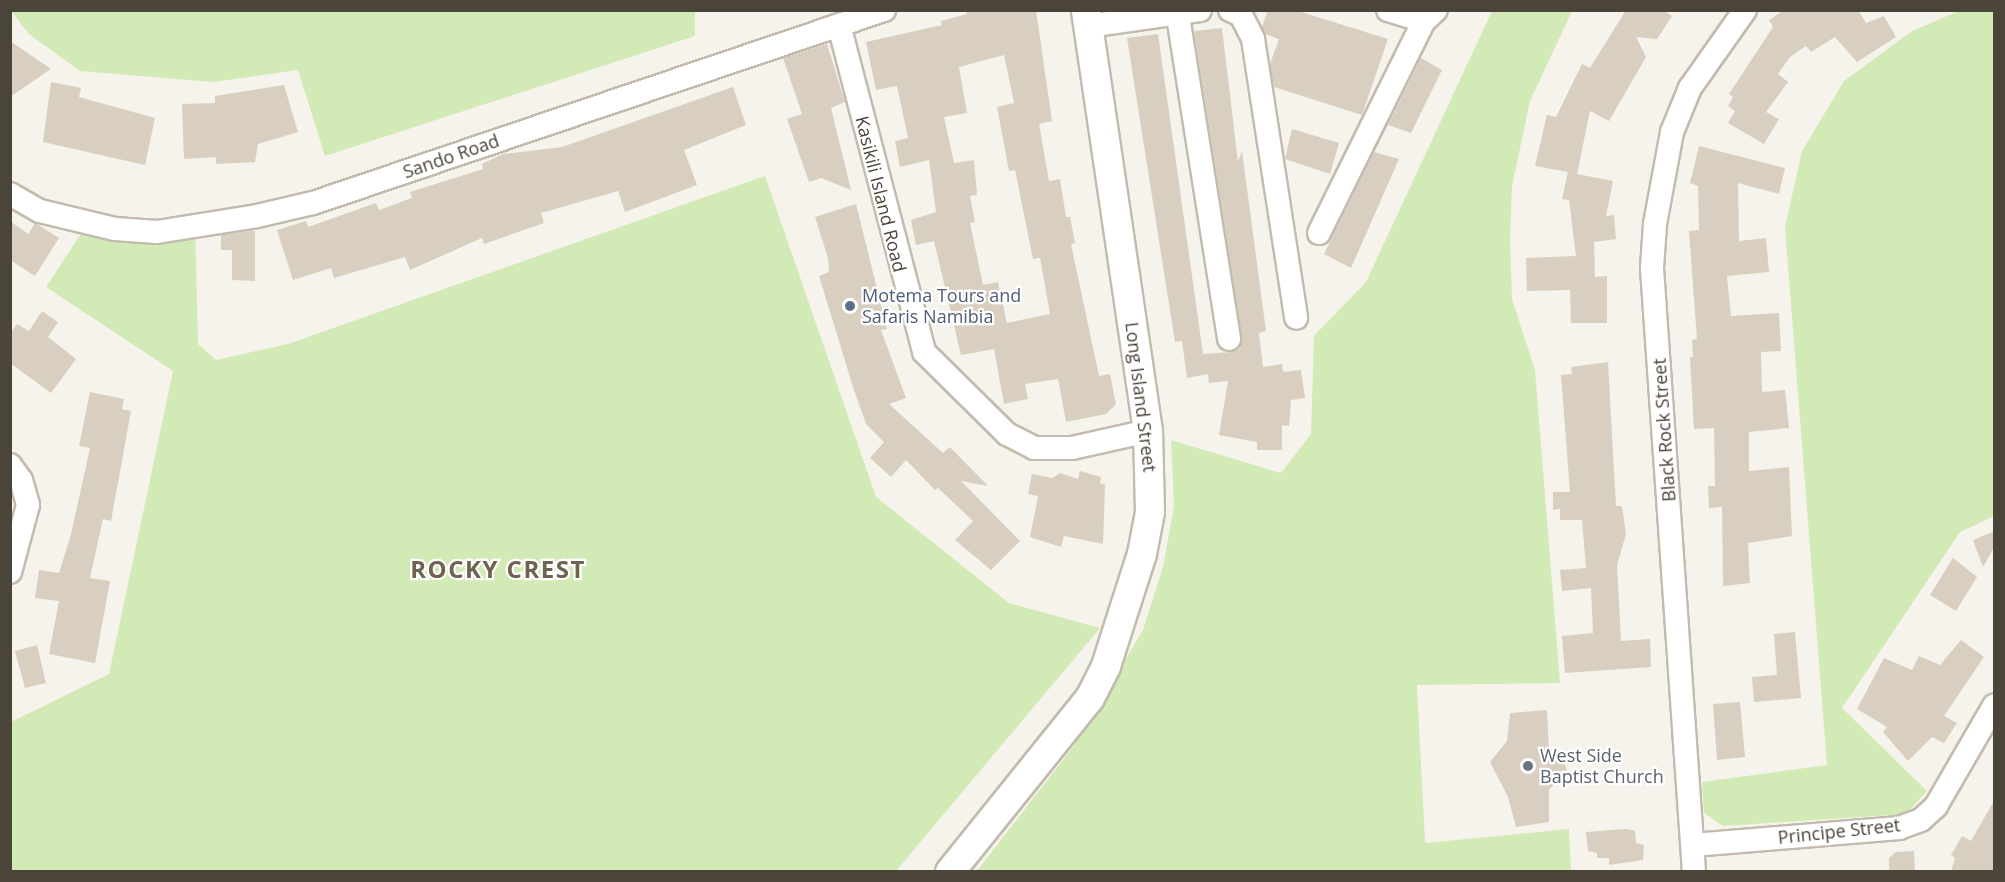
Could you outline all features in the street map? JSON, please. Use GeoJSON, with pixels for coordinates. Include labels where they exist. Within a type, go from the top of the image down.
{"type":"FeatureCollection","features":[{"type":"Feature","properties":{"kind":"street","name":"Sando Road"},"geometry":{"type":"LineString","coordinates":[[10,194],[40,211],[115,229],[157,232],[257,216],[313,203],[884,10]]}},
{"type":"Feature","properties":{"kind":"street"},"geometry":{"type":"LineString","coordinates":[[1087,18],[1200,10]]}},
{"type":"Feature","properties":{"kind":"street"},"geometry":{"type":"LineString","coordinates":[[1230,10],[1241,15],[1253,39],[1296,318]]}},
{"type":"Feature","properties":{"kind":"street"},"geometry":{"type":"LineString","coordinates":[[1318,233],[1430,16],[1388,10]]}},
{"type":"Feature","properties":{"kind":"street","name":"Black Rock Street"},"geometry":{"type":"LineString","coordinates":[[1694,872],[1652,268],[1655,224],[1672,132],[1690,88],[1744,10]]}},
{"type":"Feature","properties":{"kind":"street"},"geometry":{"type":"LineString","coordinates":[[1177,12],[1229,339]]}},
{"type":"Feature","properties":{"kind":"street","name":"Long Island Street"},"geometry":{"type":"LineString","coordinates":[[950,872],[1071,727],[1106,666],[1142,554],[1150,512],[1148,431],[1087,18]]}},
{"type":"Feature","properties":{"kind":"street","name":"Kasikili Island Road"},"geometry":{"type":"LineString","coordinates":[[839,25],[914,326],[929,359],[1008,434],[1034,448],[1072,448],[1148,431]]}},
{"type":"Feature","properties":{"kind":"street"},"geometry":{"type":"LineString","coordinates":[[10,465],[21,480],[28,506],[10,572]]}},
{"type":"Feature","properties":{"kind":"street","name":"Principe Street"},"geometry":{"type":"LineString","coordinates":[[1693,845],[1899,828],[1921,820],[1936,806],[1995,706]]}},
{"type":"Feature","properties":{"kind":"green space"},"geometry":{"type":"Polygon","coordinates":[[[11,11],[695,11],[695,36],[325,156],[298,70],[213,82],[80,71],[29,34],[11,11]]]}},
{"type":"Feature","properties":{"kind":"green space"},"geometry":{"type":"Polygon","coordinates":[[[1492,11],[1572,11],[1530,101],[1512,186],[1510,241],[1512,299],[1535,370],[1560,683],[1417,685],[1425,843],[1569,829],[1571,871],[976,872],[1073,747],[1143,630],[1163,567],[1174,506],[1171,440],[1281,473],[1311,434],[1314,336],[1366,282],[1492,11]]]}},
{"type":"Feature","properties":{"kind":"green space"},"geometry":{"type":"Polygon","coordinates":[[[1959,11],[1994,11],[1994,516],[1960,532],[1842,708],[1927,791],[1906,814],[1723,826],[1704,813],[1702,782],[1827,765],[1785,227],[1802,151],[1844,81],[1912,31],[1959,11]]]}},
{"type":"Feature","properties":{"kind":"green space"},"geometry":{"type":"Polygon","coordinates":[[[765,176],[876,497],[1009,603],[1100,628],[896,871],[11,872],[11,722],[109,674],[173,371],[46,287],[92,217],[195,225],[198,344],[216,360],[288,344],[765,176]]]}},
{"type":"Feature","properties":{"kind":"building"},"geometry":{"type":"Polygon","coordinates":[[[966,10],[1036,10],[1052,121],[1039,124],[1049,181],[1060,179],[1066,217],[1070,217],[1075,243],[1071,244],[1099,376],[1110,374],[1116,404],[1106,414],[1066,422],[1058,379],[1025,384],[1028,399],[1004,404],[994,349],[961,355],[934,241],[916,245],[911,220],[936,212],[929,160],[900,167],[895,141],[908,138],[897,86],[876,90],[866,42],[942,25],[941,21],[967,14],[966,10]],[[1004,55],[959,67],[967,113],[944,117],[954,163],[974,160],[977,195],[970,196],[975,222],[970,223],[983,285],[998,282],[1007,323],[1050,314],[1040,258],[1033,259],[1015,170],[1009,171],[997,107],[1014,103],[1004,55]]]}},
{"type":"Feature","properties":{"kind":"building"},"geometry":{"type":"Polygon","coordinates":[[[1268,10],[1295,10],[1388,39],[1362,115],[1274,87],[1270,64],[1279,39],[1265,34],[1262,27],[1268,10]]]}},
{"type":"Feature","properties":{"kind":"building"},"geometry":{"type":"Polygon","coordinates":[[[1626,10],[1663,10],[1672,16],[1657,39],[1636,37],[1646,57],[1609,121],[1590,111],[1577,174],[1613,181],[1606,216],[1614,215],[1616,239],[1594,242],[1595,277],[1607,276],[1607,323],[1571,323],[1570,290],[1527,291],[1526,258],[1576,256],[1569,200],[1562,199],[1568,172],[1535,166],[1547,115],[1556,117],[1582,64],[1590,68],[1626,10]]]}},
{"type":"Feature","properties":{"kind":"building"},"geometry":{"type":"Polygon","coordinates":[[[1784,10],[1858,10],[1866,23],[1884,16],[1896,37],[1857,62],[1835,37],[1811,52],[1806,46],[1790,57],[1778,74],[1788,82],[1766,112],[1779,119],[1764,144],[1728,123],[1735,111],[1728,106],[1733,97],[1729,94],[1773,27],[1769,20],[1784,10]]]}},
{"type":"Feature","properties":{"kind":"building"},"geometry":{"type":"Polygon","coordinates":[[[1222,28],[1238,162],[1242,151],[1266,331],[1259,333],[1263,367],[1282,364],[1283,372],[1301,370],[1305,398],[1291,400],[1289,426],[1282,425],[1282,450],[1257,450],[1257,442],[1219,435],[1228,381],[1209,383],[1208,374],[1187,378],[1182,341],[1175,342],[1127,38],[1158,34],[1203,354],[1231,352],[1240,349],[1242,337],[1194,31],[1222,28]]]}},
{"type":"Feature","properties":{"kind":"building"},"geometry":{"type":"Polygon","coordinates":[[[10,41],[51,69],[10,97],[10,41]]]}},
{"type":"Feature","properties":{"kind":"building"},"geometry":{"type":"Polygon","coordinates":[[[827,44],[845,102],[831,108],[851,190],[821,178],[809,182],[787,119],[802,114],[783,58],[827,44]]]}},
{"type":"Feature","properties":{"kind":"building"},"geometry":{"type":"Polygon","coordinates":[[[1421,58],[1442,70],[1411,133],[1388,125],[1421,58]]]}},
{"type":"Feature","properties":{"kind":"building"},"geometry":{"type":"Polygon","coordinates":[[[51,82],[81,88],[79,97],[155,118],[145,165],[43,142],[51,82]]]}},
{"type":"Feature","properties":{"kind":"building"},"geometry":{"type":"Polygon","coordinates":[[[284,85],[298,132],[258,144],[255,162],[216,164],[216,157],[184,159],[182,104],[215,103],[215,96],[284,85]]]}},
{"type":"Feature","properties":{"kind":"building"},"geometry":{"type":"Polygon","coordinates":[[[733,87],[746,125],[684,150],[697,185],[625,212],[618,191],[541,213],[544,223],[484,244],[482,238],[410,270],[405,257],[334,278],[331,268],[293,280],[277,230],[306,221],[308,227],[376,203],[379,210],[412,198],[410,192],[483,169],[482,164],[503,154],[562,147],[733,87]]]}},
{"type":"Feature","properties":{"kind":"building"},"geometry":{"type":"Polygon","coordinates":[[[1292,129],[1339,143],[1330,174],[1285,159],[1292,129]]]}},
{"type":"Feature","properties":{"kind":"building"},"geometry":{"type":"Polygon","coordinates":[[[1699,146],[1785,168],[1779,194],[1738,183],[1739,241],[1766,238],[1769,272],[1727,276],[1731,316],[1779,313],[1781,351],[1761,352],[1762,392],[1785,390],[1789,428],[1749,432],[1749,471],[1789,467],[1792,536],[1748,543],[1750,583],[1723,586],[1722,507],[1709,508],[1708,486],[1715,486],[1714,428],[1694,429],[1690,357],[1693,357],[1692,340],[1697,339],[1689,231],[1699,230],[1698,186],[1690,183],[1699,146]]]}},
{"type":"Feature","properties":{"kind":"building"},"geometry":{"type":"Polygon","coordinates":[[[1374,152],[1399,159],[1351,268],[1324,254],[1374,152]]]}},
{"type":"Feature","properties":{"kind":"building"},"geometry":{"type":"Polygon","coordinates":[[[856,204],[887,329],[881,330],[906,398],[889,404],[943,453],[950,447],[988,486],[961,481],[1020,541],[991,570],[955,540],[973,521],[938,488],[935,490],[906,460],[891,477],[870,458],[884,442],[866,424],[853,387],[819,276],[829,272],[828,258],[815,217],[856,204]]]}},
{"type":"Feature","properties":{"kind":"building"},"geometry":{"type":"Polygon","coordinates":[[[10,221],[28,234],[35,223],[59,238],[35,276],[10,260],[10,221]]]}},
{"type":"Feature","properties":{"kind":"building"},"geometry":{"type":"Polygon","coordinates":[[[255,231],[255,281],[232,280],[232,250],[221,250],[221,235],[255,231]]]}},
{"type":"Feature","properties":{"kind":"building"},"geometry":{"type":"Polygon","coordinates":[[[42,311],[58,322],[48,337],[76,359],[51,393],[10,363],[10,334],[17,324],[29,331],[42,311]]]}},
{"type":"Feature","properties":{"kind":"building"},"geometry":{"type":"Polygon","coordinates":[[[1608,362],[1616,506],[1622,506],[1626,534],[1617,565],[1621,641],[1650,639],[1651,667],[1565,673],[1562,636],[1593,633],[1591,588],[1562,591],[1560,570],[1586,568],[1582,520],[1560,520],[1560,509],[1553,510],[1553,492],[1570,492],[1561,375],[1572,374],[1571,367],[1608,362]]]}},
{"type":"Feature","properties":{"kind":"building"},"geometry":{"type":"Polygon","coordinates":[[[90,392],[124,399],[122,409],[131,411],[111,521],[103,519],[90,578],[110,581],[95,663],[49,654],[59,601],[35,598],[39,570],[59,573],[71,534],[90,448],[79,446],[90,392]]]}},
{"type":"Feature","properties":{"kind":"building"},"geometry":{"type":"Polygon","coordinates":[[[1080,471],[1101,477],[1100,483],[1105,485],[1103,544],[1064,536],[1061,547],[1030,537],[1038,496],[1028,494],[1032,474],[1052,478],[1060,473],[1078,479],[1080,471]]]}},
{"type":"Feature","properties":{"kind":"building"},"geometry":{"type":"Polygon","coordinates":[[[1995,531],[1995,546],[1983,567],[1973,540],[1995,531]]]}},
{"type":"Feature","properties":{"kind":"building"},"geometry":{"type":"Polygon","coordinates":[[[1953,558],[1977,577],[1956,611],[1930,595],[1953,558]]]}},
{"type":"Feature","properties":{"kind":"building"},"geometry":{"type":"Polygon","coordinates":[[[1795,632],[1801,698],[1754,702],[1752,677],[1777,675],[1774,634],[1795,632]]]}},
{"type":"Feature","properties":{"kind":"building"},"geometry":{"type":"Polygon","coordinates":[[[1961,640],[1984,657],[1944,716],[1957,723],[1944,743],[1932,737],[1908,761],[1883,732],[1887,727],[1857,709],[1884,658],[1912,670],[1919,656],[1940,665],[1961,640]]]}},
{"type":"Feature","properties":{"kind":"building"},"geometry":{"type":"Polygon","coordinates":[[[37,645],[46,683],[25,688],[15,651],[37,645]]]}},
{"type":"Feature","properties":{"kind":"building"},"geometry":{"type":"Polygon","coordinates":[[[1740,702],[1745,757],[1717,760],[1713,704],[1740,702]]]}},
{"type":"Feature","properties":{"kind":"building","name":"West Side Baptist Church"},"geometry":{"type":"Polygon","coordinates":[[[1547,710],[1549,753],[1561,756],[1567,770],[1549,790],[1549,822],[1516,827],[1508,797],[1490,762],[1507,741],[1510,713],[1547,710]]]}},
{"type":"Feature","properties":{"kind":"building"},"geometry":{"type":"Polygon","coordinates":[[[1995,799],[1995,872],[1951,872],[1955,858],[1951,855],[1962,836],[1971,841],[1995,799]]]}},
{"type":"Feature","properties":{"kind":"building"},"geometry":{"type":"Polygon","coordinates":[[[1626,829],[1635,831],[1636,843],[1644,845],[1643,860],[1609,865],[1609,858],[1597,858],[1597,853],[1588,851],[1586,832],[1626,829]]]}},
{"type":"Feature","properties":{"kind":"building"},"geometry":{"type":"Polygon","coordinates":[[[1914,851],[1915,872],[1889,872],[1889,858],[1896,852],[1914,851]]]}},
{"type":"Feature","properties":{"kind":"place","name":"Motema Tours and Safaris Namibia"},"geometry":{"type":"Point","coordinates":[850,306]}},
{"type":"Feature","properties":{"kind":"place","name":"West Side Baptist Church"},"geometry":{"type":"Point","coordinates":[1528,766]}},
{"type":"Feature","properties":{"kind":"district","name":"ROCKY CREST"},"geometry":{"type":"Point","coordinates":[498,569]}}]}
